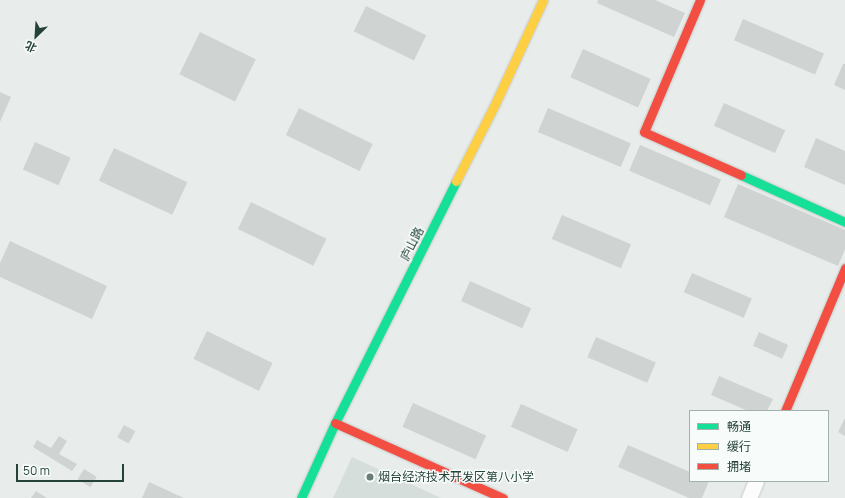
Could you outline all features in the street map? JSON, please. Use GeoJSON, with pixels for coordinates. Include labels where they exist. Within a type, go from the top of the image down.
{"type":"FeatureCollection","features":[{"type":"Feature","properties":{"kind":"street","name":"庐山路"},"geometry":{"type":"LineString","coordinates":[[301,498],[335,423],[495,104],[543,0]]}},
{"type":"Feature","properties":{"kind":"street"},"geometry":{"type":"LineString","coordinates":[[700,0],[644,132],[845,222]]}},
{"type":"Feature","properties":{"kind":"street"},"geometry":{"type":"LineString","coordinates":[[785,410],[845,268]]}},
{"type":"Feature","properties":{"kind":"street"},"geometry":{"type":"LineString","coordinates":[[335,423],[503,498]]}},
{"type":"Feature","properties":{"kind":"street"},"geometry":{"type":"LineString","coordinates":[[749,498],[756,482]]}},
{"type":"Feature","properties":{"kind":"shaded area","name":"烟台经济技术开发区第八小学"},"geometry":{"type":"Polygon","coordinates":[[[352,457],[441,498],[333,498],[352,457]]]}},
{"type":"Feature","properties":{"kind":"building"},"geometry":{"type":"Polygon","coordinates":[[[598,0],[655,0],[685,13],[674,37],[597,3],[598,0]]]}},
{"type":"Feature","properties":{"kind":"building"},"geometry":{"type":"Polygon","coordinates":[[[366,6],[426,35],[414,61],[354,31],[366,6]]]}},
{"type":"Feature","properties":{"kind":"building"},"geometry":{"type":"Polygon","coordinates":[[[743,19],[824,53],[815,75],[734,40],[743,19]]]}},
{"type":"Feature","properties":{"kind":"building"},"geometry":{"type":"Polygon","coordinates":[[[200,32],[256,59],[235,101],[179,74],[200,32]]]}},
{"type":"Feature","properties":{"kind":"building"},"geometry":{"type":"Polygon","coordinates":[[[583,49],[651,79],[638,107],[570,77],[583,49]]]}},
{"type":"Feature","properties":{"kind":"building"},"geometry":{"type":"Polygon","coordinates":[[[843,64],[845,64],[845,90],[834,85],[843,64]]]}},
{"type":"Feature","properties":{"kind":"building"},"geometry":{"type":"Polygon","coordinates":[[[0,92],[11,97],[0,122],[0,92]]]}},
{"type":"Feature","properties":{"kind":"building"},"geometry":{"type":"Polygon","coordinates":[[[724,103],[785,130],[775,153],[714,126],[724,103]]]}},
{"type":"Feature","properties":{"kind":"building"},"geometry":{"type":"Polygon","coordinates":[[[299,108],[373,144],[360,171],[286,135],[299,108]]]}},
{"type":"Feature","properties":{"kind":"building"},"geometry":{"type":"Polygon","coordinates":[[[548,108],[631,143],[621,167],[538,132],[548,108]]]}},
{"type":"Feature","properties":{"kind":"building"},"geometry":{"type":"Polygon","coordinates":[[[816,138],[845,151],[845,185],[804,167],[816,138]]]}},
{"type":"Feature","properties":{"kind":"building"},"geometry":{"type":"Polygon","coordinates":[[[35,142],[71,158],[58,185],[23,169],[35,142]]]}},
{"type":"Feature","properties":{"kind":"building"},"geometry":{"type":"Polygon","coordinates":[[[640,145],[721,179],[710,205],[629,171],[640,145]]]}},
{"type":"Feature","properties":{"kind":"building"},"geometry":{"type":"Polygon","coordinates":[[[114,148],[187,182],[172,215],[99,181],[114,148]]]}},
{"type":"Feature","properties":{"kind":"building"},"geometry":{"type":"Polygon","coordinates":[[[738,184],[845,230],[845,249],[838,266],[724,217],[738,184]]]}},
{"type":"Feature","properties":{"kind":"building"},"geometry":{"type":"Polygon","coordinates":[[[251,202],[326,239],[313,266],[238,229],[251,202]]]}},
{"type":"Feature","properties":{"kind":"building"},"geometry":{"type":"Polygon","coordinates":[[[562,215],[631,244],[621,268],[552,239],[562,215]]]}},
{"type":"Feature","properties":{"kind":"building"},"geometry":{"type":"Polygon","coordinates":[[[10,241],[107,286],[92,319],[0,277],[0,263],[10,241]]]}},
{"type":"Feature","properties":{"kind":"building"},"geometry":{"type":"Polygon","coordinates":[[[692,273],[752,298],[744,318],[684,292],[692,273]]]}},
{"type":"Feature","properties":{"kind":"building"},"geometry":{"type":"Polygon","coordinates":[[[470,281],[531,308],[522,328],[461,301],[470,281]]]}},
{"type":"Feature","properties":{"kind":"building"},"geometry":{"type":"Polygon","coordinates":[[[207,331],[273,363],[259,391],[193,359],[207,331]]]}},
{"type":"Feature","properties":{"kind":"building"},"geometry":{"type":"Polygon","coordinates":[[[759,332],[788,345],[782,359],[753,346],[759,332]]]}},
{"type":"Feature","properties":{"kind":"building"},"geometry":{"type":"Polygon","coordinates":[[[596,337],[656,362],[647,383],[587,357],[596,337]]]}},
{"type":"Feature","properties":{"kind":"building"},"geometry":{"type":"Polygon","coordinates":[[[719,376],[773,399],[768,410],[746,410],[711,395],[719,376]]]}},
{"type":"Feature","properties":{"kind":"building"},"geometry":{"type":"Polygon","coordinates":[[[413,403],[486,436],[476,459],[402,427],[413,403]]]}},
{"type":"Feature","properties":{"kind":"building"},"geometry":{"type":"Polygon","coordinates":[[[521,404],[578,429],[567,452],[511,427],[521,404]]]}},
{"type":"Feature","properties":{"kind":"building"},"geometry":{"type":"Polygon","coordinates":[[[845,418],[845,436],[838,432],[845,418]]]}},
{"type":"Feature","properties":{"kind":"building"},"geometry":{"type":"Polygon","coordinates":[[[124,425],[135,431],[129,444],[117,437],[124,425]]]}},
{"type":"Feature","properties":{"kind":"building"},"geometry":{"type":"Polygon","coordinates":[[[59,436],[67,441],[59,454],[77,464],[72,471],[33,447],[37,440],[51,448],[59,436]]]}},
{"type":"Feature","properties":{"kind":"building"},"geometry":{"type":"Polygon","coordinates":[[[628,445],[689,472],[689,482],[709,482],[702,498],[689,498],[618,467],[628,445]]]}},
{"type":"Feature","properties":{"kind":"building"},"geometry":{"type":"Polygon","coordinates":[[[84,469],[97,477],[90,487],[78,479],[84,469]]]}},
{"type":"Feature","properties":{"kind":"building"},"geometry":{"type":"Polygon","coordinates":[[[149,482],[184,498],[142,498],[149,482]]]}},
{"type":"Feature","properties":{"kind":"building"},"geometry":{"type":"Polygon","coordinates":[[[36,491],[47,498],[31,498],[36,491]]]}},
{"type":"Feature","properties":{"kind":"traffic: fast"},"geometry":{"type":"LineString","coordinates":[[741,175],[845,222]]}},
{"type":"Feature","properties":{"kind":"traffic: fast"},"geometry":{"type":"LineString","coordinates":[[301,498],[335,423],[456,181]]}},
{"type":"Feature","properties":{"kind":"traffic: slow"},"geometry":{"type":"LineString","coordinates":[[456,181],[495,104],[543,0]]}},
{"type":"Feature","properties":{"kind":"traffic: jam"},"geometry":{"type":"LineString","coordinates":[[700,0],[644,132],[741,175]]}},
{"type":"Feature","properties":{"kind":"traffic: jam"},"geometry":{"type":"LineString","coordinates":[[785,410],[845,268]]}},
{"type":"Feature","properties":{"kind":"traffic: jam"},"geometry":{"type":"LineString","coordinates":[[335,423],[503,498]]}},
{"type":"Feature","properties":{"kind":"place","name":"烟台经济技术开发区第八小学"},"geometry":{"type":"Point","coordinates":[370,477]}}]}
